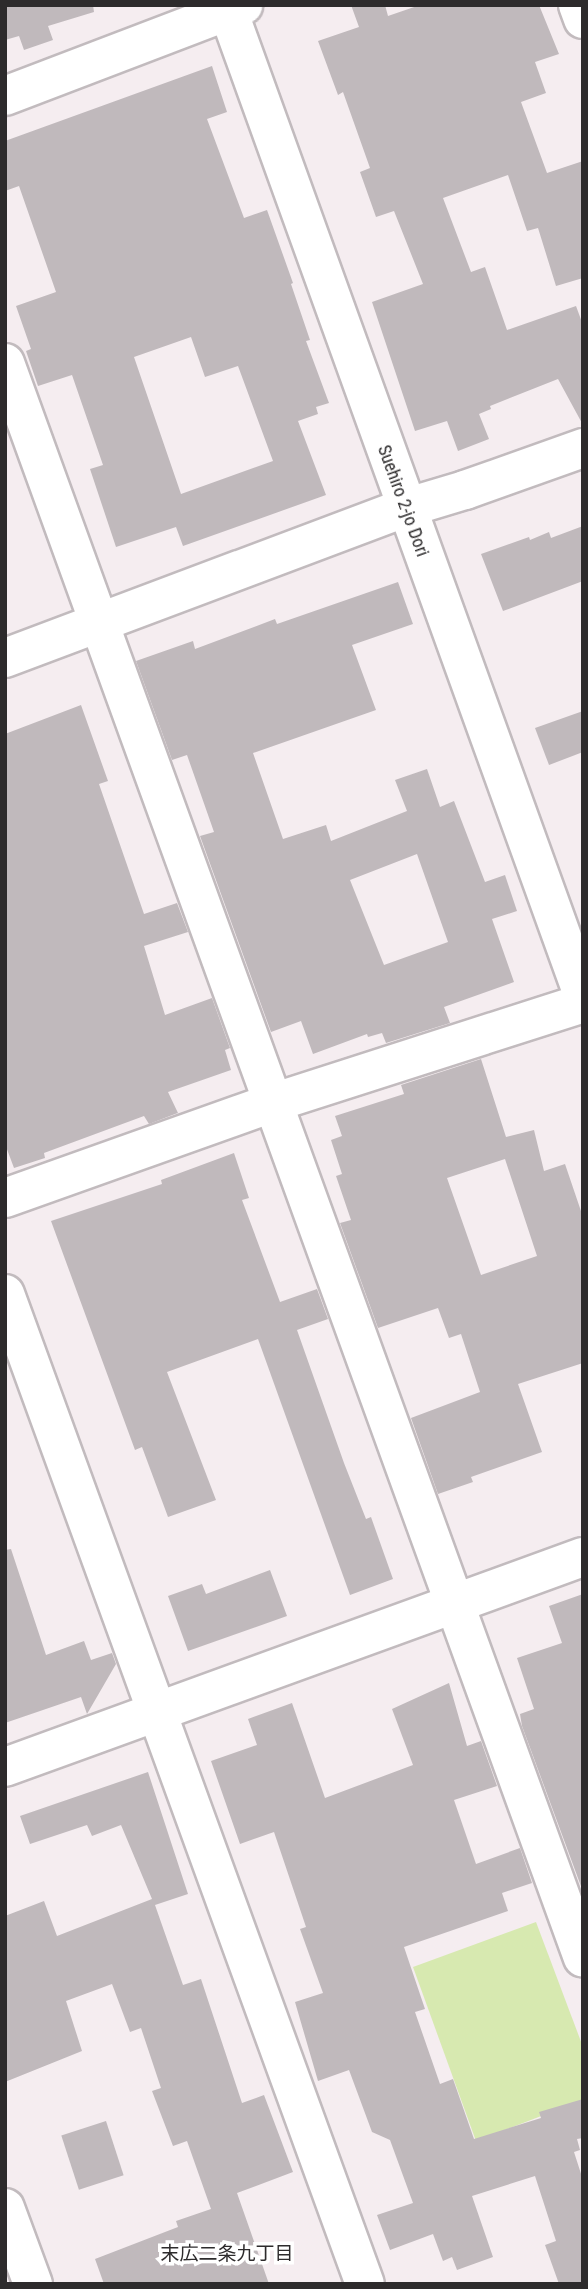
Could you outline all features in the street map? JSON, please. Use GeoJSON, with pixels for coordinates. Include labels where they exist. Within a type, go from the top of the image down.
{"type":"FeatureCollection","features":[{"type":"Feature","properties":{"kind":"street"},"geometry":{"type":"LineString","coordinates":[[578,5],[583,19]]}},
{"type":"Feature","properties":{"kind":"street"},"geometry":{"type":"LineString","coordinates":[[5,96],[233,7]]}},
{"type":"Feature","properties":{"kind":"street","name":"Suehiro 2-jo Dori"},"geometry":{"type":"LineString","coordinates":[[233,7],[405,508],[583,995]]}},
{"type":"Feature","properties":{"kind":"street"},"geometry":{"type":"LineString","coordinates":[[5,363],[583,1958]]}},
{"type":"Feature","properties":{"kind":"street"},"geometry":{"type":"LineString","coordinates":[[5,657],[405,508],[465,490],[583,448]]}},
{"type":"Feature","properties":{"kind":"street"},"geometry":{"type":"LineString","coordinates":[[5,1198],[272,1103],[583,1003]]}},
{"type":"Feature","properties":{"kind":"street"},"geometry":{"type":"LineString","coordinates":[[5,1294],[365,2284]]}},
{"type":"Feature","properties":{"kind":"street"},"geometry":{"type":"LineString","coordinates":[[5,1767],[583,1557]]}},
{"type":"Feature","properties":{"kind":"street"},"geometry":{"type":"LineString","coordinates":[[5,2208],[33,2284]]}},
{"type":"Feature","properties":{"kind":"green space"},"geometry":{"type":"Polygon","coordinates":[[[536,1922],[583,2047],[583,2100],[476,2141],[413,1967],[536,1922]]]}},
{"type":"Feature","properties":{"kind":"building"},"geometry":{"type":"Polygon","coordinates":[[[5,5],[93,5],[94,12],[48,26],[53,40],[24,50],[19,36],[5,40],[5,5]]]}},
{"type":"Feature","properties":{"kind":"building"},"geometry":{"type":"Polygon","coordinates":[[[351,5],[385,5],[388,16],[420,5],[539,5],[559,54],[535,62],[546,93],[521,102],[547,173],[583,161],[583,278],[556,286],[538,228],[527,231],[508,175],[443,198],[471,272],[485,267],[507,330],[576,306],[583,325],[583,425],[558,379],[490,406],[491,409],[479,414],[489,439],[458,451],[447,421],[415,431],[372,302],[423,284],[394,211],[376,217],[360,172],[370,168],[343,92],[338,95],[318,41],[359,27],[351,5]]]}},
{"type":"Feature","properties":{"kind":"building"},"geometry":{"type":"Polygon","coordinates":[[[212,66],[227,112],[207,119],[244,218],[267,210],[310,340],[306,341],[329,403],[316,407],[318,414],[298,421],[326,495],[183,546],[176,527],[116,547],[90,469],[103,465],[72,375],[38,386],[26,351],[31,349],[16,306],[56,292],[19,186],[5,191],[5,141],[212,66]],[[191,337],[134,357],[181,494],[273,461],[238,366],[205,377],[191,337]]]}},
{"type":"Feature","properties":{"kind":"building"},"geometry":{"type":"Polygon","coordinates":[[[583,526],[583,581],[503,611],[481,554],[529,537],[530,540],[549,532],[551,538],[583,526]]]}},
{"type":"Feature","properties":{"kind":"building"},"geometry":{"type":"Polygon","coordinates":[[[398,582],[413,624],[352,645],[376,710],[253,753],[283,839],[326,825],[331,841],[407,811],[395,780],[427,769],[440,807],[454,801],[485,882],[505,875],[517,911],[492,919],[514,982],[444,1007],[450,1023],[386,1043],[382,1033],[368,1037],[367,1034],[313,1054],[301,1021],[271,1032],[200,836],[214,832],[187,755],[172,760],[136,661],[193,641],[195,649],[275,619],[277,624],[398,582]],[[417,854],[350,880],[384,965],[448,942],[417,854]]]}},
{"type":"Feature","properties":{"kind":"building"},"geometry":{"type":"Polygon","coordinates":[[[81,705],[108,781],[99,784],[144,914],[177,903],[188,932],[144,946],[165,1015],[212,998],[230,1048],[225,1050],[231,1070],[168,1092],[178,1113],[149,1124],[144,1116],[44,1153],[45,1158],[14,1168],[5,1144],[5,734],[81,705]]]}},
{"type":"Feature","properties":{"kind":"building"},"geometry":{"type":"Polygon","coordinates":[[[583,711],[583,752],[549,765],[535,728],[583,711]]]}},
{"type":"Feature","properties":{"kind":"building"},"geometry":{"type":"Polygon","coordinates":[[[481,1059],[506,1137],[534,1130],[544,1171],[565,1164],[583,1217],[583,1363],[518,1384],[542,1452],[471,1477],[473,1482],[438,1494],[411,1418],[480,1392],[461,1334],[449,1338],[438,1308],[378,1328],[340,1223],[351,1220],[336,1176],[342,1174],[331,1140],[342,1136],[335,1116],[404,1094],[401,1085],[481,1059]],[[505,1159],[447,1178],[481,1275],[537,1256],[505,1159]]]}},
{"type":"Feature","properties":{"kind":"building"},"geometry":{"type":"Polygon","coordinates":[[[234,1153],[249,1198],[242,1200],[280,1302],[317,1289],[328,1319],[297,1330],[344,1463],[366,1519],[371,1517],[393,1579],[350,1595],[258,1339],[167,1372],[216,1500],[168,1517],[142,1447],[135,1450],[51,1221],[162,1184],[161,1180],[234,1153]]]}},
{"type":"Feature","properties":{"kind":"building"},"geometry":{"type":"Polygon","coordinates":[[[11,1549],[46,1655],[84,1641],[91,1660],[112,1653],[116,1664],[87,1714],[81,1697],[5,1723],[5,1550],[11,1549]]]}},
{"type":"Feature","properties":{"kind":"building"},"geometry":{"type":"Polygon","coordinates":[[[270,1570],[287,1616],[188,1651],[168,1596],[202,1584],[206,1594],[270,1570]]]}},
{"type":"Feature","properties":{"kind":"building"},"geometry":{"type":"Polygon","coordinates":[[[583,1594],[582,1889],[522,1726],[520,1714],[534,1709],[517,1658],[562,1643],[549,1606],[583,1594]]]}},
{"type":"Feature","properties":{"kind":"building"},"geometry":{"type":"Polygon","coordinates":[[[449,1683],[467,1746],[481,1741],[497,1786],[454,1800],[476,1864],[520,1848],[532,1883],[502,1893],[508,1911],[404,1947],[425,2009],[415,2012],[440,2084],[453,2079],[474,2139],[541,2118],[539,2112],[583,2099],[583,2138],[577,2139],[580,2150],[574,2152],[583,2180],[583,2284],[559,2284],[545,2245],[556,2241],[535,2176],[472,2196],[493,2257],[457,2270],[452,2257],[443,2261],[433,2234],[390,2250],[377,2215],[413,2203],[390,2140],[372,2132],[349,2070],[318,2081],[295,2002],[323,1993],[300,1929],[306,1927],[274,1832],[240,1844],[211,1761],[257,1745],[248,1719],[292,1703],[325,1798],[413,1765],[392,1709],[449,1683]]]}},
{"type":"Feature","properties":{"kind":"building"},"geometry":{"type":"Polygon","coordinates":[[[148,1772],[188,1894],[155,1905],[183,1985],[201,1979],[242,2103],[264,2095],[293,2172],[237,2193],[269,2284],[104,2284],[95,2259],[178,2227],[176,2221],[211,2209],[187,2141],[173,2146],[152,2091],[161,2088],[141,2028],[130,2032],[112,1984],[66,2001],[82,2051],[5,2082],[5,1916],[44,1901],[57,1936],[152,1899],[121,1825],[92,1836],[87,1825],[30,1844],[20,1816],[148,1772]]]}},
{"type":"Feature","properties":{"kind":"building"},"geometry":{"type":"Polygon","coordinates":[[[106,2121],[124,2175],[79,2190],[61,2136],[106,2121]]]}},
{"type":"Feature","properties":{"kind":"district","name":"末広二条九丁目"},"geometry":{"type":"Point","coordinates":[227,2254]}}]}
